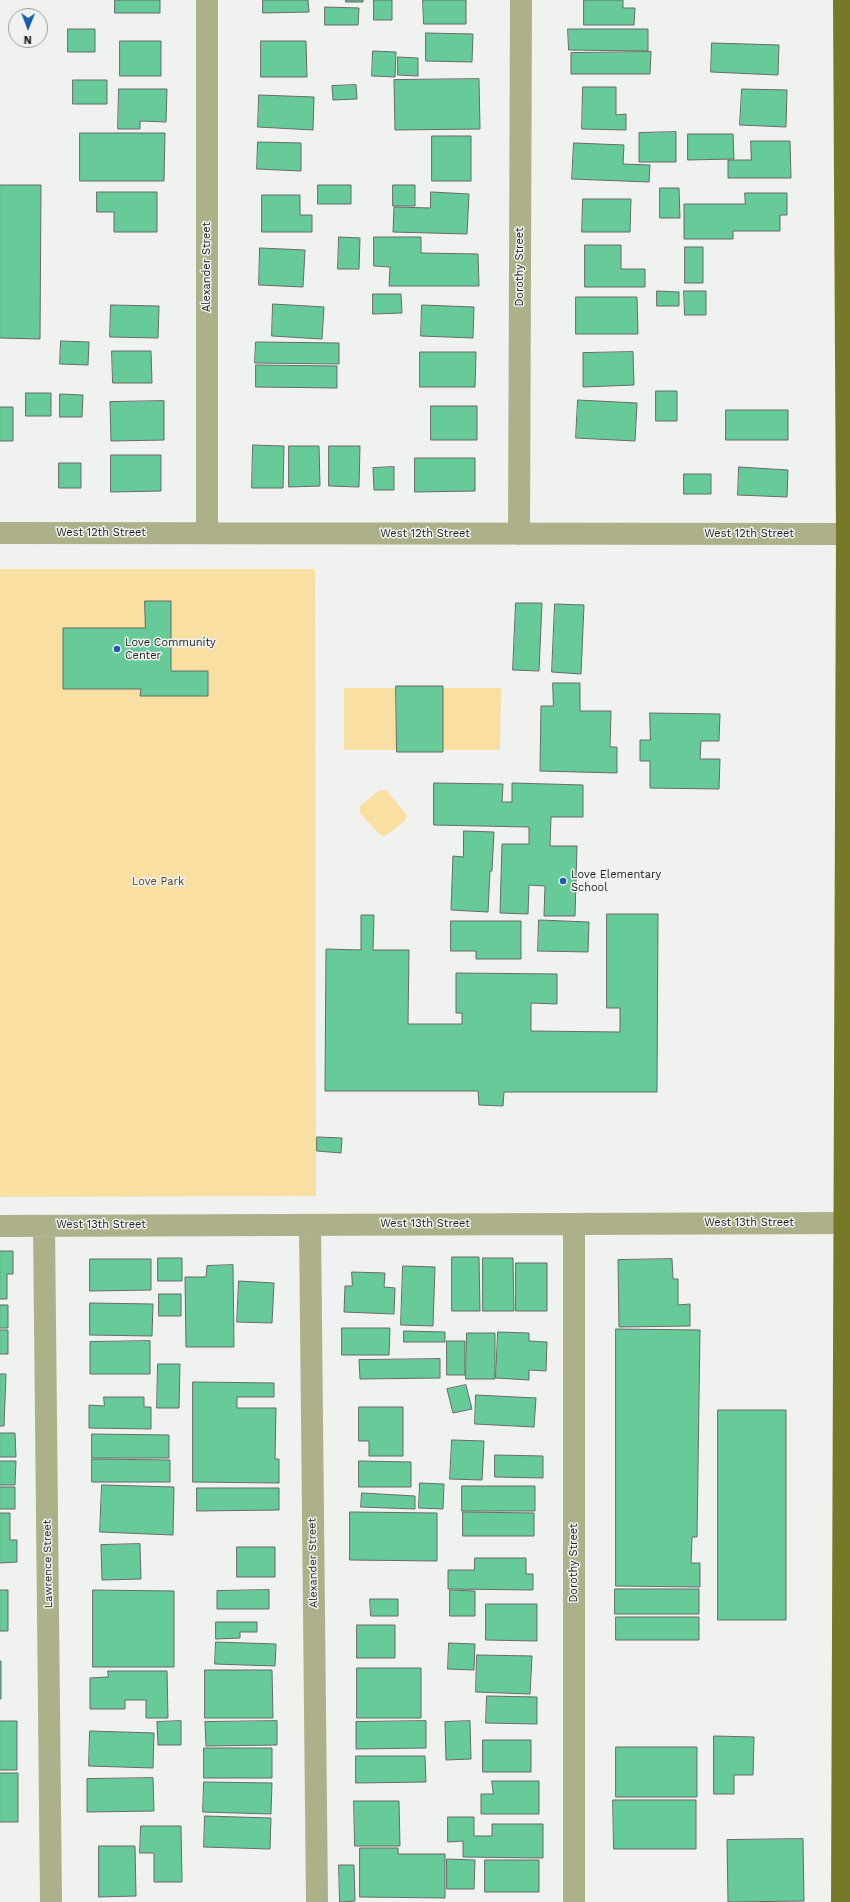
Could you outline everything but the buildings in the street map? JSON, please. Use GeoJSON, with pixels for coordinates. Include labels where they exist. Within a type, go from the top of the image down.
{"type":"FeatureCollection","features":[{"type":"Feature","properties":{"kind":"main road"},"geometry":{"type":"LineString","coordinates":[[842,1902],[847,1223],[849,534],[844,0]]}},
{"type":"Feature","properties":{"kind":"street","name":"Alexander Street"},"geometry":{"type":"LineString","coordinates":[[206,533],[207,0]]}},
{"type":"Feature","properties":{"kind":"street","name":"Dorothy Street"},"geometry":{"type":"LineString","coordinates":[[519,534],[521,0]]}},
{"type":"Feature","properties":{"kind":"street","name":"West 12th Street"},"geometry":{"type":"LineString","coordinates":[[0,533],[849,534]]}},
{"type":"Feature","properties":{"kind":"street","name":"West 13th Street"},"geometry":{"type":"LineString","coordinates":[[0,1226],[847,1223]]}},
{"type":"Feature","properties":{"kind":"street","name":"Dorothy Street"},"geometry":{"type":"LineString","coordinates":[[574,1224],[574,1902]]}},
{"type":"Feature","properties":{"kind":"street","name":"Alexander Street"},"geometry":{"type":"LineString","coordinates":[[310,1225],[317,1902]]}},
{"type":"Feature","properties":{"kind":"street","name":"Lawrence Street"},"geometry":{"type":"LineString","coordinates":[[44,1226],[52,1902]]}},
{"type":"Feature","properties":{"kind":"green space","name":"Love Park"},"geometry":{"type":"Polygon","coordinates":[[[0,569],[315,569],[316,1196],[0,1197],[0,569]]]}},
{"type":"Feature","properties":{"kind":"green space"},"geometry":{"type":"Polygon","coordinates":[[[344,688],[396,688],[397,750],[344,750],[344,688]]]}},
{"type":"Feature","properties":{"kind":"green space"},"geometry":{"type":"Polygon","coordinates":[[[443,688],[501,688],[500,750],[443,750],[443,688]]]}},
{"type":"Feature","properties":{"kind":"green space"},"geometry":{"type":"Polygon","coordinates":[[[380,790],[386,790],[407,815],[405,821],[385,836],[380,835],[360,813],[360,806],[380,790]]]}},
{"type":"Feature","properties":{"kind":"place","name":"Love Community Center"},"geometry":{"type":"Point","coordinates":[117,649]}},
{"type":"Feature","properties":{"kind":"place","name":"Love Elementary School"},"geometry":{"type":"Point","coordinates":[563,881]}}]}
